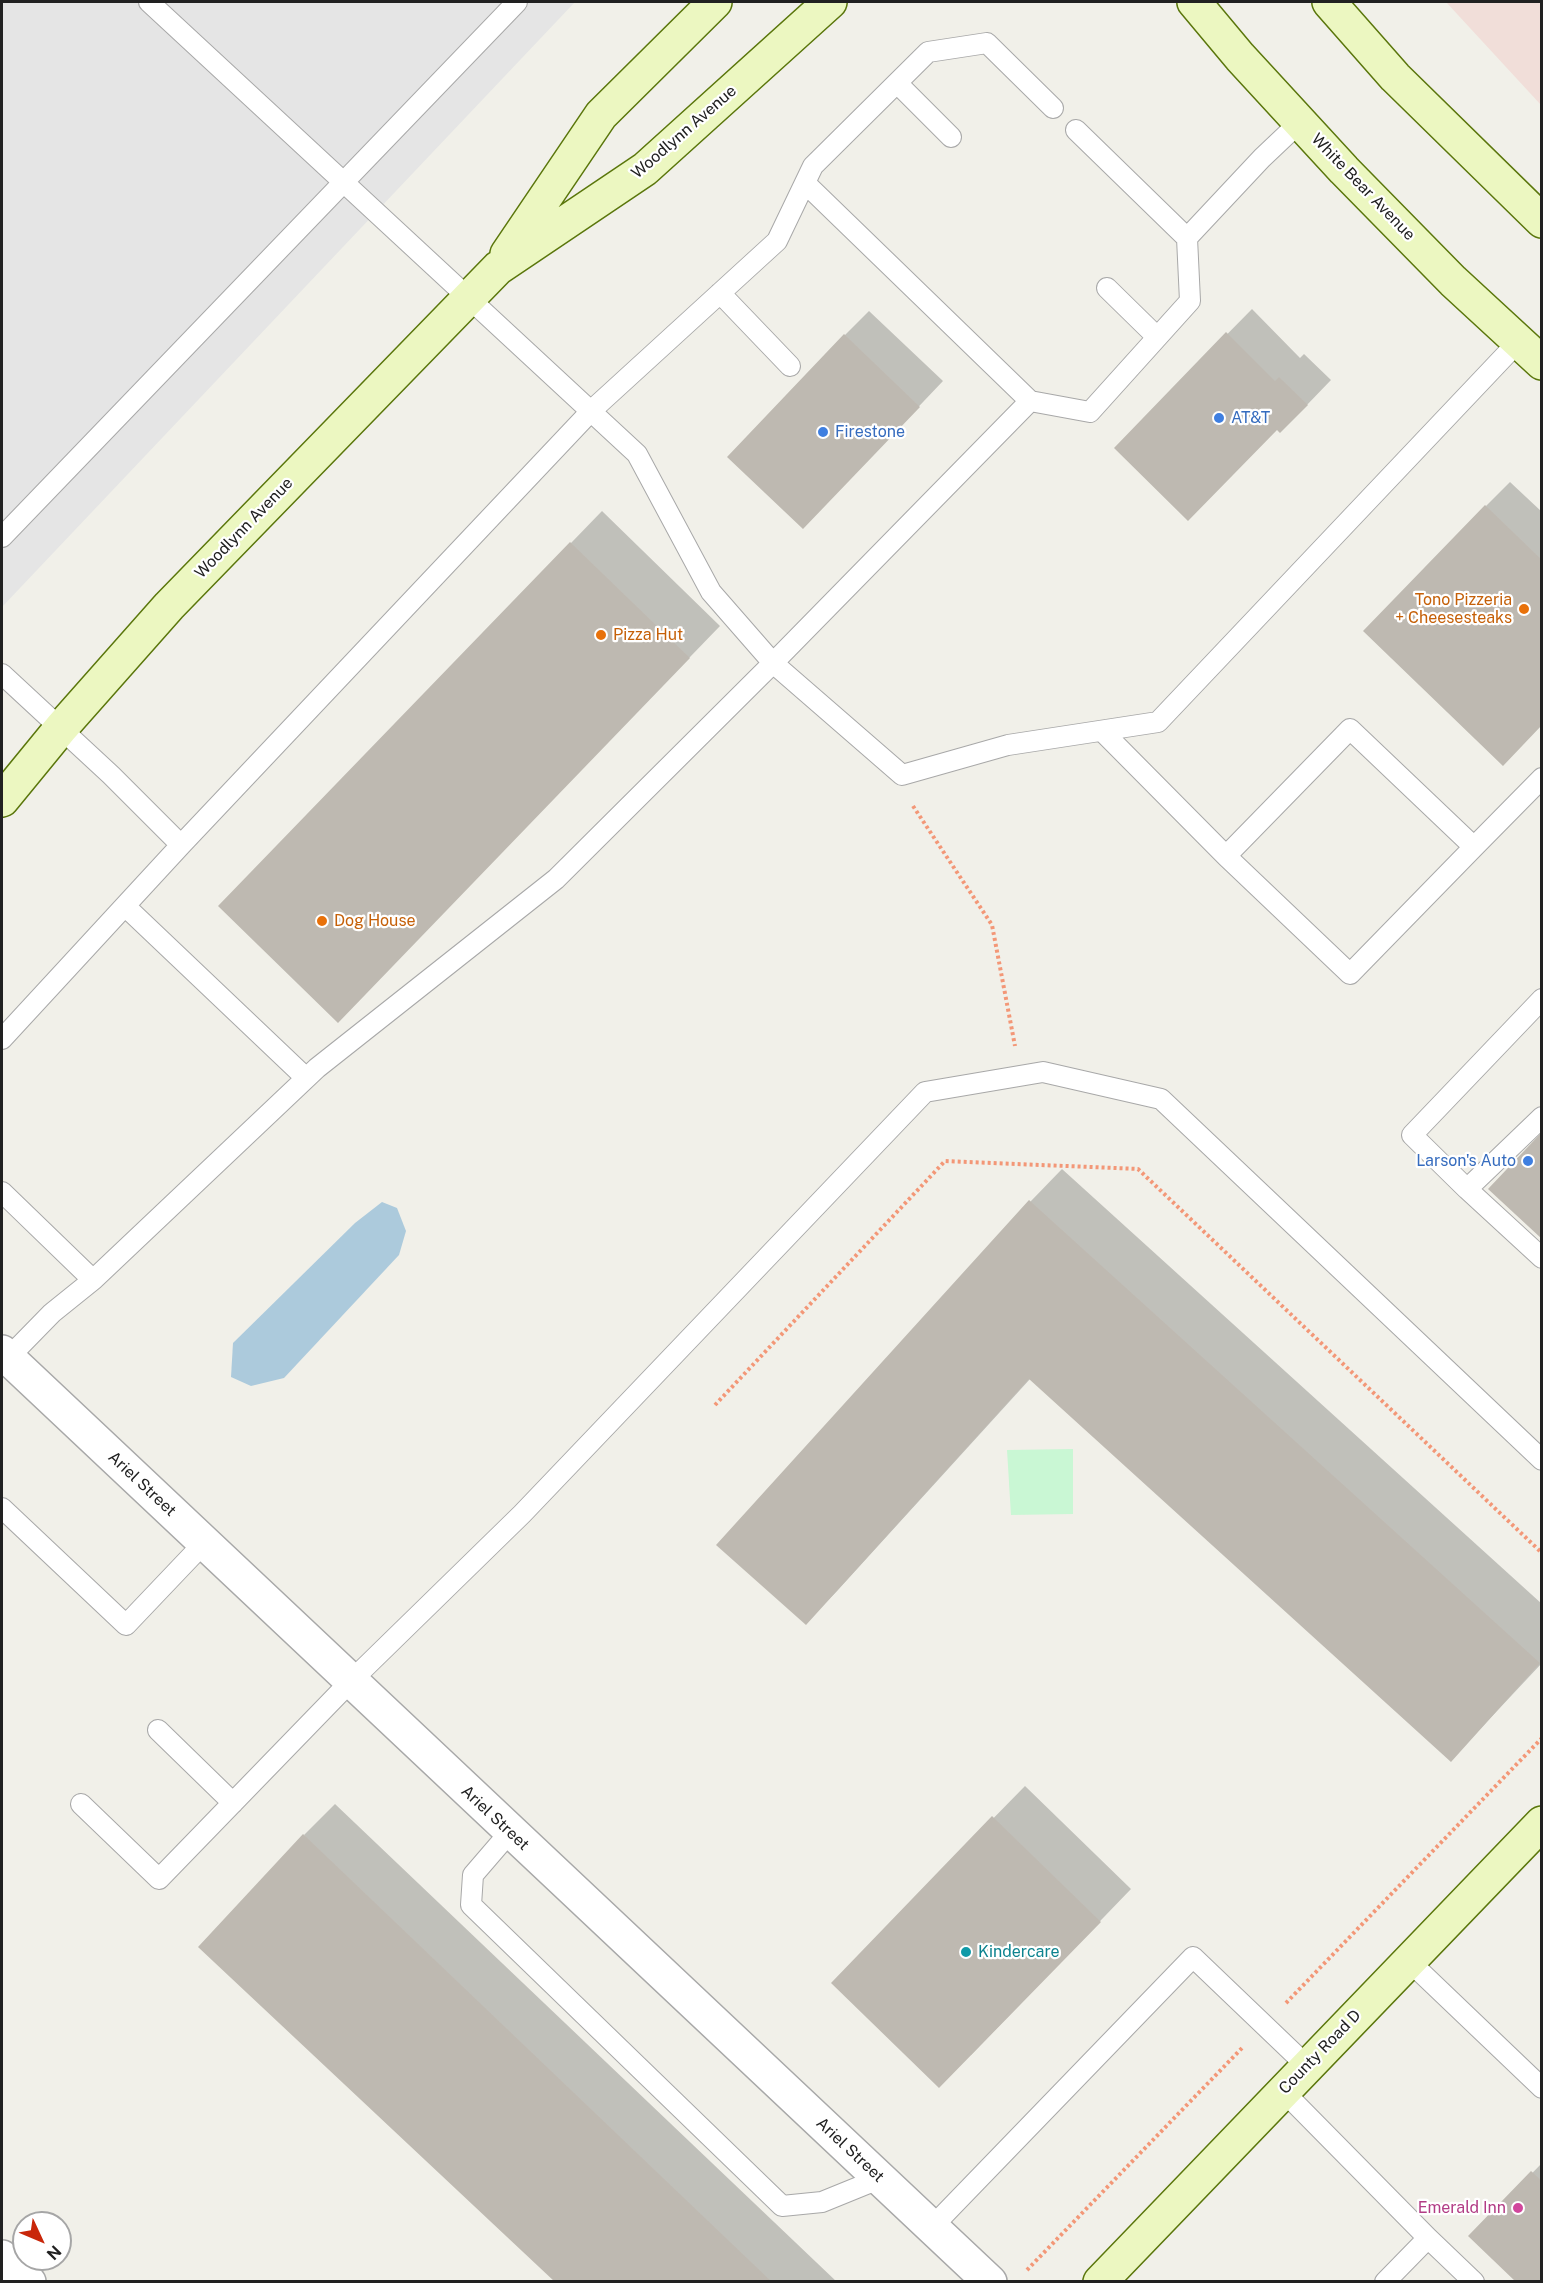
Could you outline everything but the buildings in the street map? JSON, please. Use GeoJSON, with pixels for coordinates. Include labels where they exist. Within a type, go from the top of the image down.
{"type":"FeatureCollection","features":[{"type":"Feature","properties":{"kind":"street","name":"Woodlynn Avenue"},"geometry":{"type":"LineString","coordinates":[[498,268],[601,115],[715,2]]}},
{"type":"Feature","properties":{"kind":"street","name":"Woodlynn Avenue"},"geometry":{"type":"LineString","coordinates":[[2,800],[61,728],[169,606],[498,268],[645,169],[830,2]]}},
{"type":"Feature","properties":{"kind":"street","name":"White Bear Avenue"},"geometry":{"type":"LineString","coordinates":[[1194,2],[1240,57],[1344,170],[1453,281],[1530,353]]}},
{"type":"Feature","properties":{"kind":"street"},"geometry":{"type":"LineString","coordinates":[[1329,2],[1395,76],[1542,221]]}},
{"type":"Feature","properties":{"kind":"street","name":"Ariel Street"},"geometry":{"type":"LineString","coordinates":[[5,1355],[990,2282]]}},
{"type":"Feature","properties":{"kind":"street","name":"County Road D"},"geometry":{"type":"LineString","coordinates":[[1100,2282],[1542,1823]]}},
{"type":"Feature","properties":{"kind":"street"},"geometry":{"type":"LineString","coordinates":[[2,2257],[29,2282]]}},
{"type":"Feature","properties":{"kind":"lane"},"geometry":{"type":"LineString","coordinates":[[149,2],[637,454],[711,592],[773,663],[902,775],[1008,745],[1158,722],[1530,353]]}},
{"type":"Feature","properties":{"kind":"lane"},"geometry":{"type":"LineString","coordinates":[[2,537],[517,2]]}},
{"type":"Feature","properties":{"kind":"lane"},"geometry":{"type":"LineString","coordinates":[[2,1039],[181,845],[592,410],[777,241],[813,166],[928,52],[987,43],[1053,108]]}},
{"type":"Feature","properties":{"kind":"lane"},"geometry":{"type":"LineString","coordinates":[[897,83],[951,136]]}},
{"type":"Feature","properties":{"kind":"lane"},"geometry":{"type":"LineString","coordinates":[[1187,238],[1262,158],[1300,122]]}},
{"type":"Feature","properties":{"kind":"lane"},"geometry":{"type":"LineString","coordinates":[[805,183],[1030,402],[1089,412],[1190,301],[1187,238],[1076,130]]}},
{"type":"Feature","properties":{"kind":"lane"},"geometry":{"type":"LineString","coordinates":[[1107,288],[1156,336]]}},
{"type":"Feature","properties":{"kind":"lane"},"geometry":{"type":"LineString","coordinates":[[720,293],[790,366]]}},
{"type":"Feature","properties":{"kind":"lane"},"geometry":{"type":"LineString","coordinates":[[5,1355],[93,1280],[306,1078],[556,879],[1030,402]]}},
{"type":"Feature","properties":{"kind":"lane"},"geometry":{"type":"LineString","coordinates":[[2,674],[181,845]]}},
{"type":"Feature","properties":{"kind":"lane"},"geometry":{"type":"LineString","coordinates":[[1226,856],[1350,729],[1474,847]]}},
{"type":"Feature","properties":{"kind":"lane"},"geometry":{"type":"LineString","coordinates":[[1102,731],[1226,856],[1350,974],[1542,778]]}},
{"type":"Feature","properties":{"kind":"lane"},"geometry":{"type":"LineString","coordinates":[[125,906],[306,1078]]}},
{"type":"Feature","properties":{"kind":"lane"},"geometry":{"type":"LineString","coordinates":[[1539,1007],[1412,1135],[1542,1258]]}},
{"type":"Feature","properties":{"kind":"lane"},"geometry":{"type":"LineString","coordinates":[[81,1804],[159,1880],[351,1681],[522,1514],[925,1092],[1043,1072],[1161,1099],[1542,1460]]}},
{"type":"Feature","properties":{"kind":"lane"},"geometry":{"type":"LineString","coordinates":[[1467,1189],[1542,1118]]}},
{"type":"Feature","properties":{"kind":"lane"},"geometry":{"type":"LineString","coordinates":[[2,1192],[93,1280]]}},
{"type":"Feature","properties":{"kind":"lane"},"geometry":{"type":"LineString","coordinates":[[2,1508],[126,1625],[204,1543]]}},
{"type":"Feature","properties":{"kind":"lane"},"geometry":{"type":"LineString","coordinates":[[158,1730],[233,1803]]}},
{"type":"Feature","properties":{"kind":"lane"},"geometry":{"type":"LineString","coordinates":[[510,1832],[473,1875],[471,1905],[782,2206],[822,2202],[880,2178]]}},
{"type":"Feature","properties":{"kind":"lane"},"geometry":{"type":"LineString","coordinates":[[932,2227],[1193,1957],[1307,2066]]}},
{"type":"Feature","properties":{"kind":"lane"},"geometry":{"type":"LineString","coordinates":[[1409,1960],[1542,2088]]}},
{"type":"Feature","properties":{"kind":"lane"},"geometry":{"type":"LineString","coordinates":[[1283,2091],[1474,2282]]}},
{"type":"Feature","properties":{"kind":"lane"},"geometry":{"type":"LineString","coordinates":[[1385,2282],[1428,2238]]}},
{"type":"Feature","properties":{"kind":"path"},"geometry":{"type":"LineString","coordinates":[[902,775],[907,797],[992,925],[1021,1075]]}},
{"type":"Feature","properties":{"kind":"path"},"geometry":{"type":"LineString","coordinates":[[715,1405],[945,1161],[1138,1169],[1542,1553]]}},
{"type":"Feature","properties":{"kind":"shaded area"},"geometry":{"type":"Polygon","coordinates":[[[2,2],[575,2],[2,607],[2,2]]]}},
{"type":"Feature","properties":{"kind":"shaded area"},"geometry":{"type":"Polygon","coordinates":[[[1446,2],[1541,2],[1541,105],[1446,2]]]}},
{"type":"Feature","properties":{"kind":"green space"},"geometry":{"type":"Polygon","coordinates":[[[1073,1449],[1073,1514],[1011,1515],[1007,1450],[1073,1449]]]}},
{"type":"Feature","properties":{"kind":"water"},"geometry":{"type":"Polygon","coordinates":[[[382,1202],[397,1208],[406,1231],[399,1255],[284,1378],[251,1386],[231,1377],[233,1343],[355,1223],[382,1202]]]}},
{"type":"Feature","properties":{"kind":"place","name":"AT&T"},"geometry":{"type":"Point","coordinates":[1219,418]}},
{"type":"Feature","properties":{"kind":"place","name":"Firestone"},"geometry":{"type":"Point","coordinates":[823,432]}},
{"type":"Feature","properties":{"kind":"place","name":"Tono Pizzeria + Cheesesteaks"},"geometry":{"type":"Point","coordinates":[1524,609]}},
{"type":"Feature","properties":{"kind":"place","name":"Pizza Hut"},"geometry":{"type":"Point","coordinates":[601,635]}},
{"type":"Feature","properties":{"kind":"place","name":"Dog House"},"geometry":{"type":"Point","coordinates":[322,921]}},
{"type":"Feature","properties":{"kind":"place","name":"Larson's Auto"},"geometry":{"type":"Point","coordinates":[1528,1161]}},
{"type":"Feature","properties":{"kind":"place","name":"Kindercare"},"geometry":{"type":"Point","coordinates":[966,1952]}},
{"type":"Feature","properties":{"kind":"place","name":"Emerald Inn"},"geometry":{"type":"Point","coordinates":[1518,2208]}}]}
